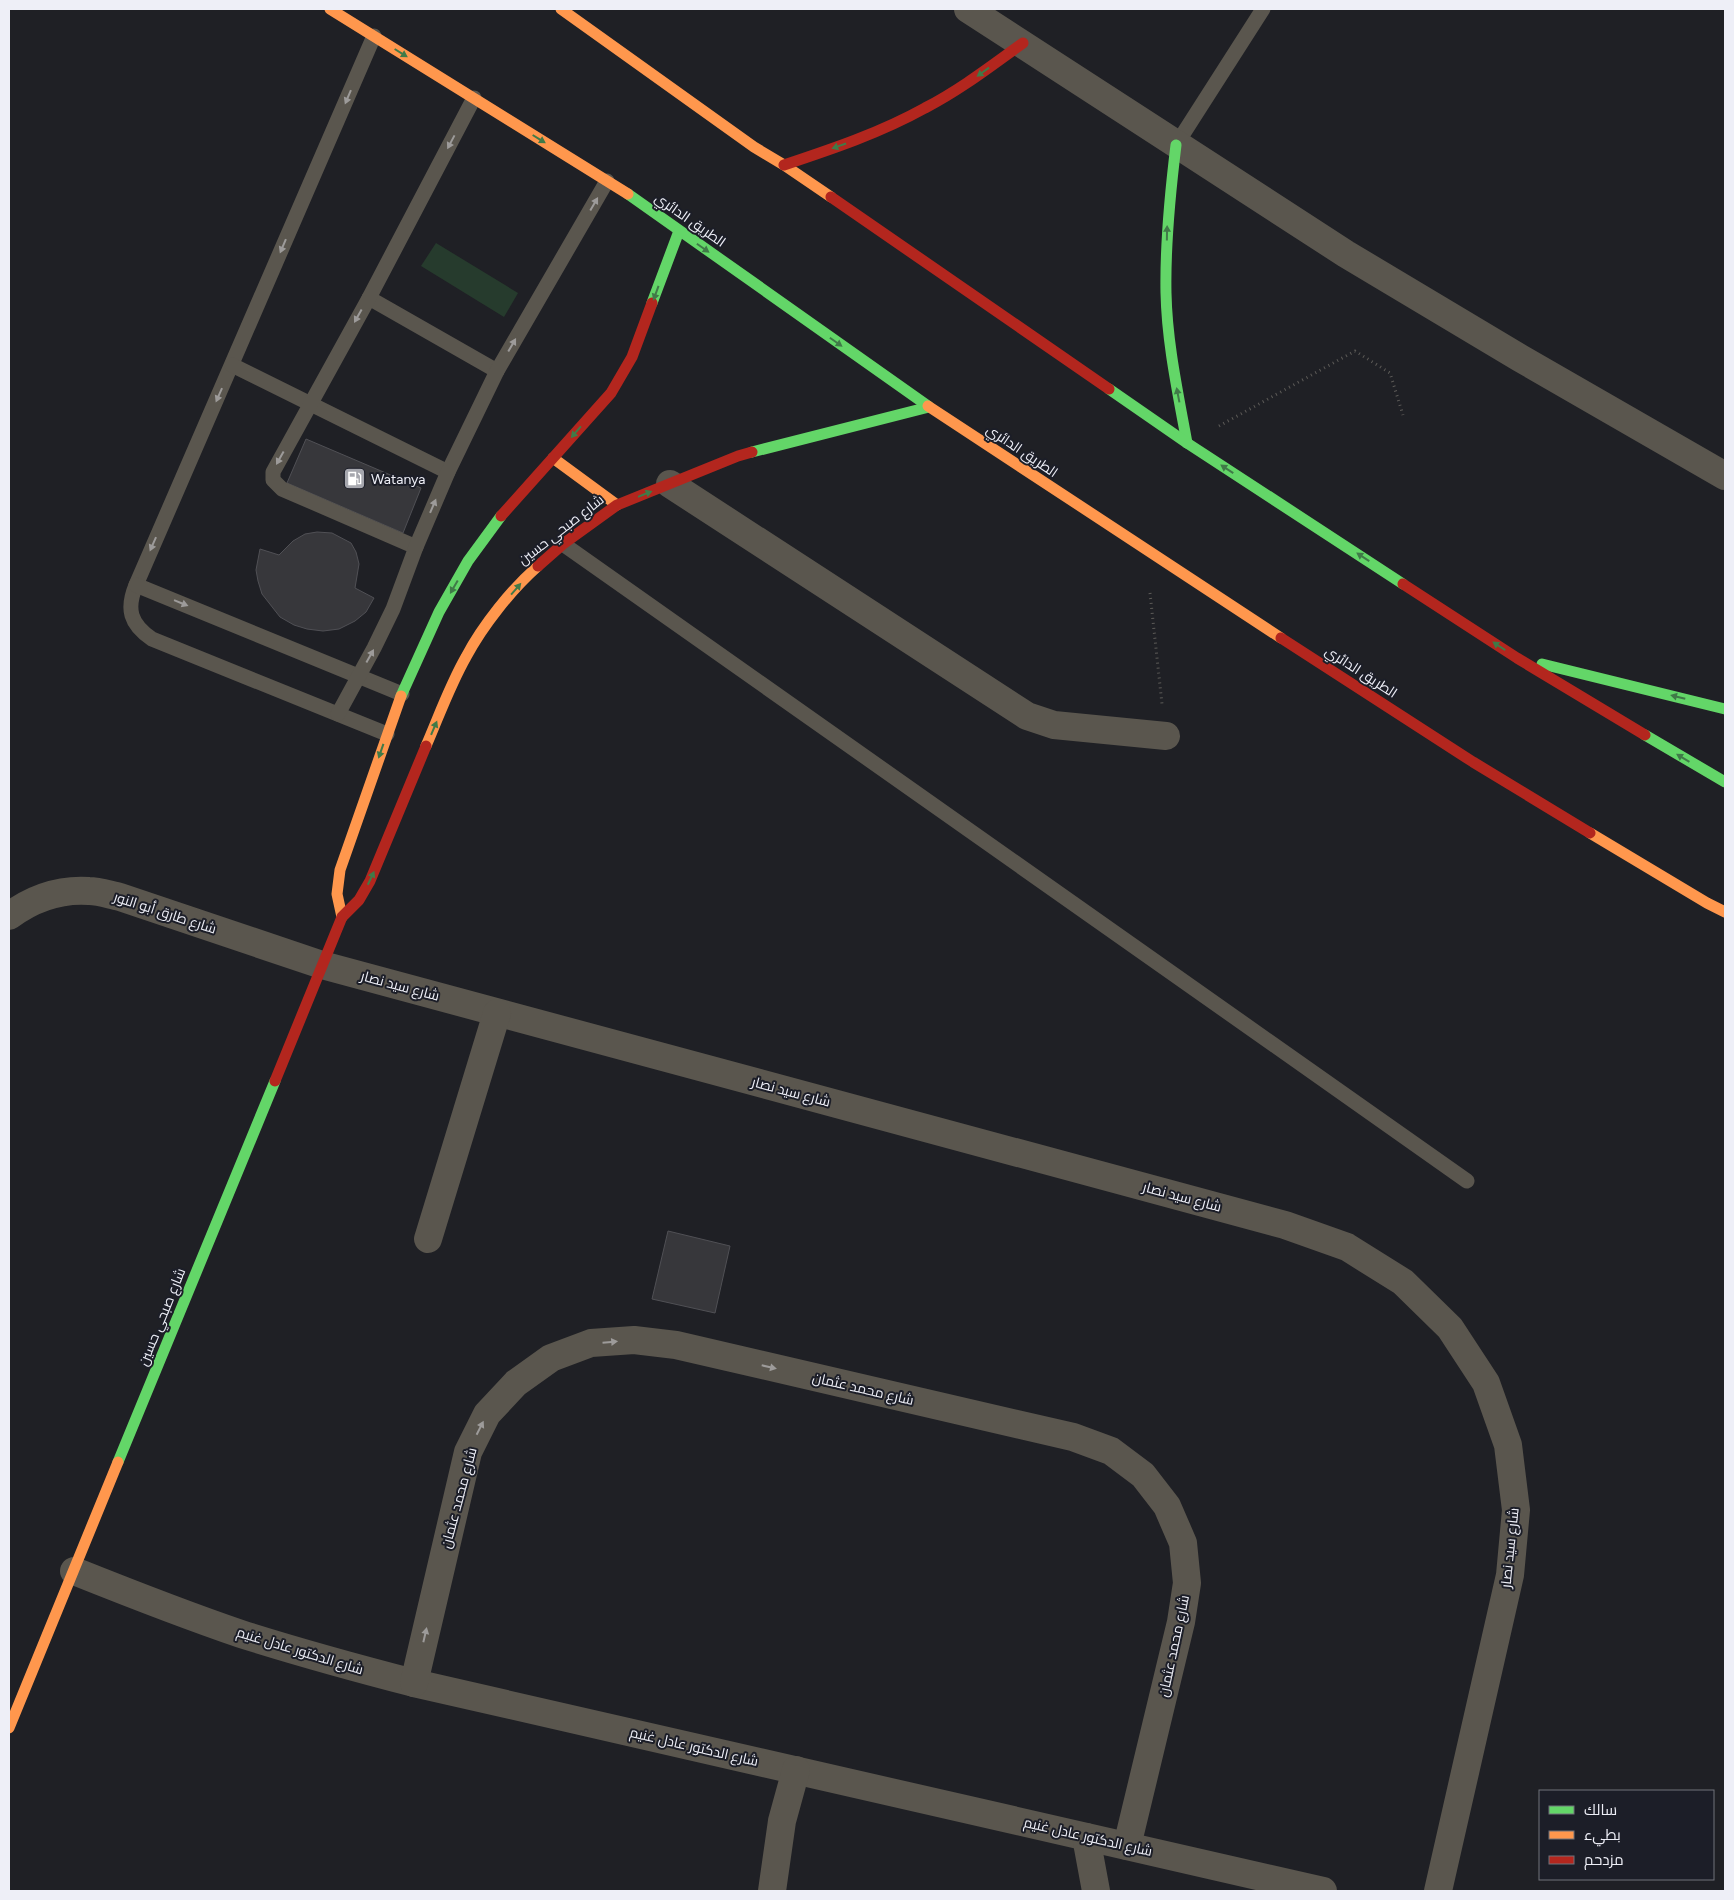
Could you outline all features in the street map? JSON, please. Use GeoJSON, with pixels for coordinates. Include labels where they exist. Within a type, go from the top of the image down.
{"type":"FeatureCollection","features":[{"type":"Feature","properties":{"kind":"main road","name":"الطريق الدائري"},"geometry":{"type":"LineString","coordinates":[[330,9],[607,181],[929,408],[1146,551],[1473,762],[1707,904],[1725,917]]}},
{"type":"Feature","properties":{"kind":"main road"},"geometry":{"type":"LineString","coordinates":[[561,9],[754,147],[1187,443],[1517,658],[1725,782]]}},
{"type":"Feature","properties":{"kind":"main road"},"geometry":{"type":"LineString","coordinates":[[784,166],[848,144],[909,117],[968,83],[1022,43]]}},
{"type":"Feature","properties":{"kind":"main road"},"geometry":{"type":"LineString","coordinates":[[1176,145],[1167,220],[1166,294],[1173,369],[1187,443]]}},
{"type":"Feature","properties":{"kind":"main road"},"geometry":{"type":"LineString","coordinates":[[342,916],[337,904],[338,879],[402,694],[439,612],[468,562],[502,514],[611,393],[623,375],[632,357],[679,231]]}},
{"type":"Feature","properties":{"kind":"main road","name":"شارع صبحي حسين"},"geometry":{"type":"LineString","coordinates":[[9,1728],[342,916],[359,900],[370,881],[445,701],[466,656],[494,615],[526,577],[563,544],[617,505],[738,456],[929,408]]}},
{"type":"Feature","properties":{"kind":"main road"},"geometry":{"type":"LineString","coordinates":[[553,458],[617,505]]}},
{"type":"Feature","properties":{"kind":"main road"},"geometry":{"type":"LineString","coordinates":[[1517,658],[1725,709]]}},
{"type":"Feature","properties":{"kind":"main road","name":"الطريق الدائري"},"geometry":{"type":"LineString","coordinates":[[1707,904],[1725,912]]}},
{"type":"Feature","properties":{"kind":"street"},"geometry":{"type":"LineString","coordinates":[[968,9],[1363,264],[1528,363],[1725,476]]}},
{"type":"Feature","properties":{"kind":"street"},"geometry":{"type":"LineString","coordinates":[[670,484],[1027,716],[1054,725],[1166,736]]}},
{"type":"Feature","properties":{"kind":"street","name":"شارع طارق أبو النور"},"geometry":{"type":"LineString","coordinates":[[9,916],[27,903],[58,893],[90,891],[120,897],[322,965]]}},
{"type":"Feature","properties":{"kind":"street","name":"شارع سيد نصار"},"geometry":{"type":"LineString","coordinates":[[322,965],[1285,1225],[1348,1247],[1403,1282],[1450,1328],[1486,1383],[1508,1445],[1516,1510],[1510,1575],[1438,1891]]}},
{"type":"Feature","properties":{"kind":"street"},"geometry":{"type":"LineString","coordinates":[[428,1239],[497,1013]]}},
{"type":"Feature","properties":{"kind":"street","name":"شارع محمد عثمان"},"geometry":{"type":"LineString","coordinates":[[414,1683],[468,1452],[488,1414],[516,1382],[551,1358],[591,1343],[634,1340],[695,1350],[1073,1437],[1111,1451],[1143,1475],[1167,1506],[1183,1543],[1187,1583],[1181,1622],[1128,1846]]}},
{"type":"Feature","properties":{"kind":"street","name":"شارع الدكتور عادل غنيم"},"geometry":{"type":"LineString","coordinates":[[74,1571],[157,1604],[242,1634],[414,1683],[1323,1891]]}},
{"type":"Feature","properties":{"kind":"street"},"geometry":{"type":"LineString","coordinates":[[772,1891],[782,1821],[796,1770]]}},
{"type":"Feature","properties":{"kind":"street"},"geometry":{"type":"LineString","coordinates":[[1086,1837],[1096,1891]]}},
{"type":"Feature","properties":{"kind":"lane"},"geometry":{"type":"LineString","coordinates":[[1176,145],[1263,9]]}},
{"type":"Feature","properties":{"kind":"lane"},"geometry":{"type":"LineString","coordinates":[[374,36],[131,596],[130,609],[134,622],[141,632],[152,639],[388,734]]}},
{"type":"Feature","properties":{"kind":"lane"},"geometry":{"type":"LineString","coordinates":[[416,547],[282,489],[276,484],[272,476],[274,468],[369,298],[474,98]]}},
{"type":"Feature","properties":{"kind":"lane"},"geometry":{"type":"LineString","coordinates":[[338,714],[390,615],[448,472],[497,371],[607,181]]}},
{"type":"Feature","properties":{"kind":"lane"},"geometry":{"type":"LineString","coordinates":[[369,298],[497,371]]}},
{"type":"Feature","properties":{"kind":"lane"},"geometry":{"type":"LineString","coordinates":[[232,365],[448,472]]}},
{"type":"Feature","properties":{"kind":"lane"},"geometry":{"type":"LineString","coordinates":[[563,544],[1467,1181]]}},
{"type":"Feature","properties":{"kind":"lane"},"geometry":{"type":"LineString","coordinates":[[136,585],[402,694]]}},
{"type":"Feature","properties":{"kind":"path"},"geometry":{"type":"LineString","coordinates":[[1187,443],[1355,351],[1390,373],[1403,415]]}},
{"type":"Feature","properties":{"kind":"path"},"geometry":{"type":"LineString","coordinates":[[1146,551],[1166,736]]}},
{"type":"Feature","properties":{"kind":"green space"},"geometry":{"type":"Polygon","coordinates":[[[436,243],[518,293],[504,317],[421,266],[436,243]]]}},
{"type":"Feature","properties":{"kind":"building"},"geometry":{"type":"Polygon","coordinates":[[[306,439],[421,488],[403,533],[287,483],[306,439]]]}},
{"type":"Feature","properties":{"kind":"building"},"geometry":{"type":"Polygon","coordinates":[[[317,532],[332,533],[351,543],[359,564],[355,588],[374,598],[366,612],[355,621],[339,629],[323,631],[307,629],[294,625],[280,617],[262,594],[258,581],[256,570],[260,549],[279,555],[293,541],[305,534],[317,532]]]}},
{"type":"Feature","properties":{"kind":"building"},"geometry":{"type":"Polygon","coordinates":[[[668,1231],[730,1246],[715,1313],[652,1299],[668,1231]]]}},
{"type":"Feature","properties":{"kind":"traffic: fast"},"geometry":{"type":"LineString","coordinates":[[1176,145],[1168,219],[1166,293],[1171,349],[1187,443]]}},
{"type":"Feature","properties":{"kind":"traffic: fast"},"geometry":{"type":"LineString","coordinates":[[628,194],[928,406]]}},
{"type":"Feature","properties":{"kind":"traffic: fast"},"geometry":{"type":"LineString","coordinates":[[652,303],[679,231]]}},
{"type":"Feature","properties":{"kind":"traffic: fast"},"geometry":{"type":"LineString","coordinates":[[1109,389],[1187,443],[1403,584]]}},
{"type":"Feature","properties":{"kind":"traffic: fast"},"geometry":{"type":"LineString","coordinates":[[752,452],[929,407]]}},
{"type":"Feature","properties":{"kind":"traffic: fast"},"geometry":{"type":"LineString","coordinates":[[401,696],[439,612],[468,561],[501,516]]}},
{"type":"Feature","properties":{"kind":"traffic: fast"},"geometry":{"type":"LineString","coordinates":[[1542,664],[1725,709]]}},
{"type":"Feature","properties":{"kind":"traffic: fast"},"geometry":{"type":"LineString","coordinates":[[1645,735],[1725,782]]}},
{"type":"Feature","properties":{"kind":"traffic: fast"},"geometry":{"type":"LineString","coordinates":[[118,1462],[275,1081]]}},
{"type":"Feature","properties":{"kind":"traffic: slow"},"geometry":{"type":"LineString","coordinates":[[330,9],[628,194]]}},
{"type":"Feature","properties":{"kind":"traffic: slow"},"geometry":{"type":"LineString","coordinates":[[561,9],[754,147],[831,197]]}},
{"type":"Feature","properties":{"kind":"traffic: slow"},"geometry":{"type":"LineString","coordinates":[[928,406],[1281,638]]}},
{"type":"Feature","properties":{"kind":"traffic: slow"},"geometry":{"type":"LineString","coordinates":[[553,458],[617,505]]}},
{"type":"Feature","properties":{"kind":"traffic: slow"},"geometry":{"type":"LineString","coordinates":[[426,746],[455,678],[473,645],[498,608],[538,566]]}},
{"type":"Feature","properties":{"kind":"traffic: slow"},"geometry":{"type":"LineString","coordinates":[[342,917],[337,894],[340,870],[401,696]]}},
{"type":"Feature","properties":{"kind":"traffic: slow"},"geometry":{"type":"LineString","coordinates":[[1590,833],[1725,912]]}},
{"type":"Feature","properties":{"kind":"traffic: slow"},"geometry":{"type":"LineString","coordinates":[[9,1728],[118,1462]]}},
{"type":"Feature","properties":{"kind":"traffic: jam"},"geometry":{"type":"LineString","coordinates":[[784,165],[856,140],[908,117],[963,86],[1023,43]]}},
{"type":"Feature","properties":{"kind":"traffic: jam"},"geometry":{"type":"LineString","coordinates":[[831,197],[1109,389]]}},
{"type":"Feature","properties":{"kind":"traffic: jam"},"geometry":{"type":"LineString","coordinates":[[501,516],[611,393],[632,357],[652,303]]}},
{"type":"Feature","properties":{"kind":"traffic: jam"},"geometry":{"type":"LineString","coordinates":[[538,566],[563,544],[617,505],[752,452]]}},
{"type":"Feature","properties":{"kind":"traffic: jam"},"geometry":{"type":"LineString","coordinates":[[1403,584],[1517,658],[1645,735]]}},
{"type":"Feature","properties":{"kind":"traffic: jam"},"geometry":{"type":"LineString","coordinates":[[1281,638],[1473,762],[1590,833]]}},
{"type":"Feature","properties":{"kind":"traffic: jam"},"geometry":{"type":"LineString","coordinates":[[275,1081],[342,917],[359,900],[370,881],[426,746]]}},
{"type":"Feature","properties":{"kind":"place","name":"Watanya"},"geometry":{"type":"Point","coordinates":[355,479]}}]}
